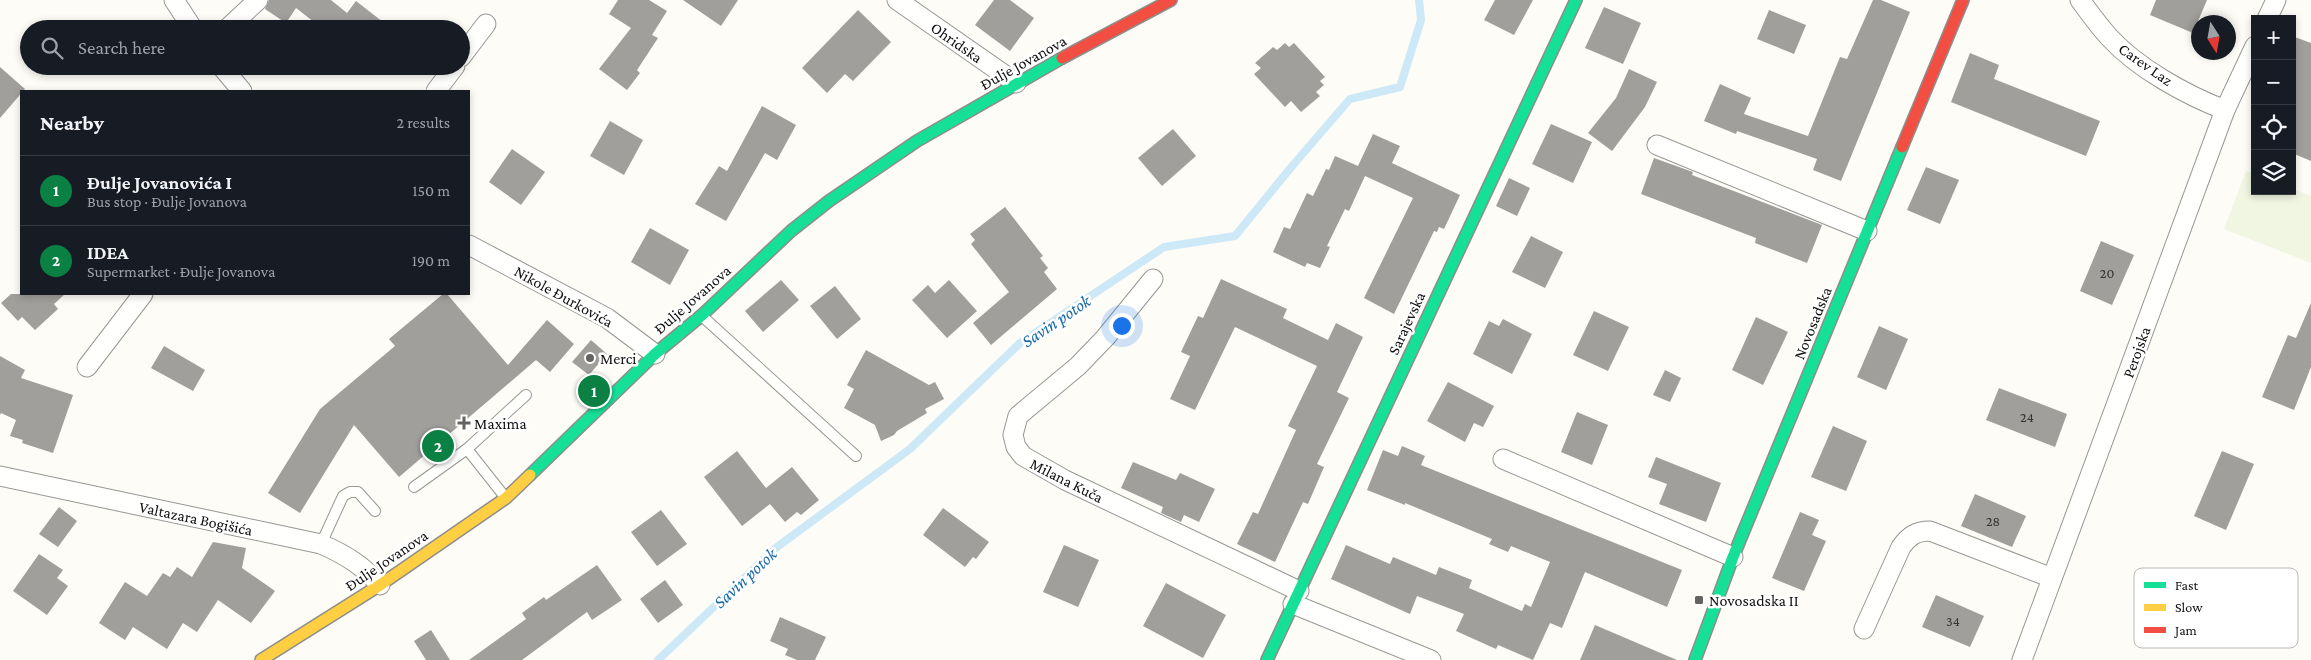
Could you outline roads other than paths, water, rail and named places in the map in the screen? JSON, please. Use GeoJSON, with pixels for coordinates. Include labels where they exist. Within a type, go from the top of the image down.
{"type":"FeatureCollection","features":[{"type":"Feature","properties":{"kind":"street"},"geometry":{"type":"LineString","coordinates":[[174,0],[187,20]]}},
{"type":"Feature","properties":{"kind":"street"},"geometry":{"type":"LineString","coordinates":[[237,20],[258,0]]}},
{"type":"Feature","properties":{"kind":"street","name":"Ohridska"},"geometry":{"type":"LineString","coordinates":[[897,0],[1016,84]]}},
{"type":"Feature","properties":{"kind":"street","name":"Đulje Jovanova"},"geometry":{"type":"LineString","coordinates":[[261,660],[380,585],[506,498],[655,354],[702,315],[791,231],[829,200],[917,142],[1016,84],[1171,0]]}},
{"type":"Feature","properties":{"kind":"street","name":"Sarajevska"},"geometry":{"type":"LineString","coordinates":[[1267,660],[1576,0]]}},
{"type":"Feature","properties":{"kind":"street","name":"Novosadska"},"geometry":{"type":"LineString","coordinates":[[1695,660],[1733,557],[1963,0]]}},
{"type":"Feature","properties":{"kind":"street","name":"Carev Laz"},"geometry":{"type":"LineString","coordinates":[[2080,0],[2109,37],[2140,64],[2203,102],[2225,110]]}},
{"type":"Feature","properties":{"kind":"street"},"geometry":{"type":"LineString","coordinates":[[2269,15],[2276,0]]}},
{"type":"Feature","properties":{"kind":"street"},"geometry":{"type":"LineString","coordinates":[[470,45],[486,24]]}},
{"type":"Feature","properties":{"kind":"street","name":"Perojska"},"geometry":{"type":"LineString","coordinates":[[2022,660],[2225,110],[2251,55]]}},
{"type":"Feature","properties":{"kind":"street"},"geometry":{"type":"LineString","coordinates":[[229,75],[241,90]]}},
{"type":"Feature","properties":{"kind":"street"},"geometry":{"type":"LineString","coordinates":[[437,90],[448,75]]}},
{"type":"Feature","properties":{"kind":"street"},"geometry":{"type":"LineString","coordinates":[[1657,145],[1867,231]]}},
{"type":"Feature","properties":{"kind":"street","name":"Nikole Đurkovića"},"geometry":{"type":"LineString","coordinates":[[470,246],[607,318],[655,354]]}},
{"type":"Feature","properties":{"kind":"street","name":"Milana Kuča"},"geometry":{"type":"LineString","coordinates":[[1153,279],[1078,366],[1018,416],[1013,435],[1016,447],[1023,456],[1065,480],[1296,598],[1431,660]]}},
{"type":"Feature","properties":{"kind":"street"},"geometry":{"type":"LineString","coordinates":[[87,367],[142,295]]}},
{"type":"Feature","properties":{"kind":"street"},"geometry":{"type":"LineString","coordinates":[[1502,459],[1733,557]]}},
{"type":"Feature","properties":{"kind":"street","name":"Valtazara Bogišića"},"geometry":{"type":"LineString","coordinates":[[0,476],[321,544],[342,553],[363,567],[380,585]]}},
{"type":"Feature","properties":{"kind":"street"},"geometry":{"type":"LineString","coordinates":[[1864,628],[1901,547],[1907,538],[1916,533],[1930,531],[2052,578]]}},
{"type":"Feature","properties":{"kind":"lane"},"geometry":{"type":"LineString","coordinates":[[702,315],[856,456]]}},
{"type":"Feature","properties":{"kind":"lane"},"geometry":{"type":"LineString","coordinates":[[414,487],[467,448],[526,396]]}},
{"type":"Feature","properties":{"kind":"lane"},"geometry":{"type":"LineString","coordinates":[[467,448],[506,498]]}},
{"type":"Feature","properties":{"kind":"lane"},"geometry":{"type":"LineString","coordinates":[[321,544],[343,496],[350,492],[358,492],[375,511]]}},
{"type":"Feature","properties":{"kind":"waterway","name":"Savin potok"},"geometry":{"type":"LineString","coordinates":[[658,660],[777,547],[910,449],[1020,343],[1164,247],[1235,236],[1350,99],[1400,87],[1421,20],[1419,0]]}},
{"type":"Feature","properties":{"kind":"place","name":"Merci"},"geometry":{"type":"Point","coordinates":[590,358]}},
{"type":"Feature","properties":{"kind":"place","name":"Đulje Jovanovića I"},"geometry":{"type":"Point","coordinates":[594,391]}},
{"type":"Feature","properties":{"kind":"place","name":"Maxima"},"geometry":{"type":"Point","coordinates":[464,423]}},
{"type":"Feature","properties":{"kind":"place","name":"IDEA"},"geometry":{"type":"Point","coordinates":[438,446]}},
{"type":"Feature","properties":{"kind":"place","name":"Novosadska II"},"geometry":{"type":"Point","coordinates":[1699,600]}}]}
